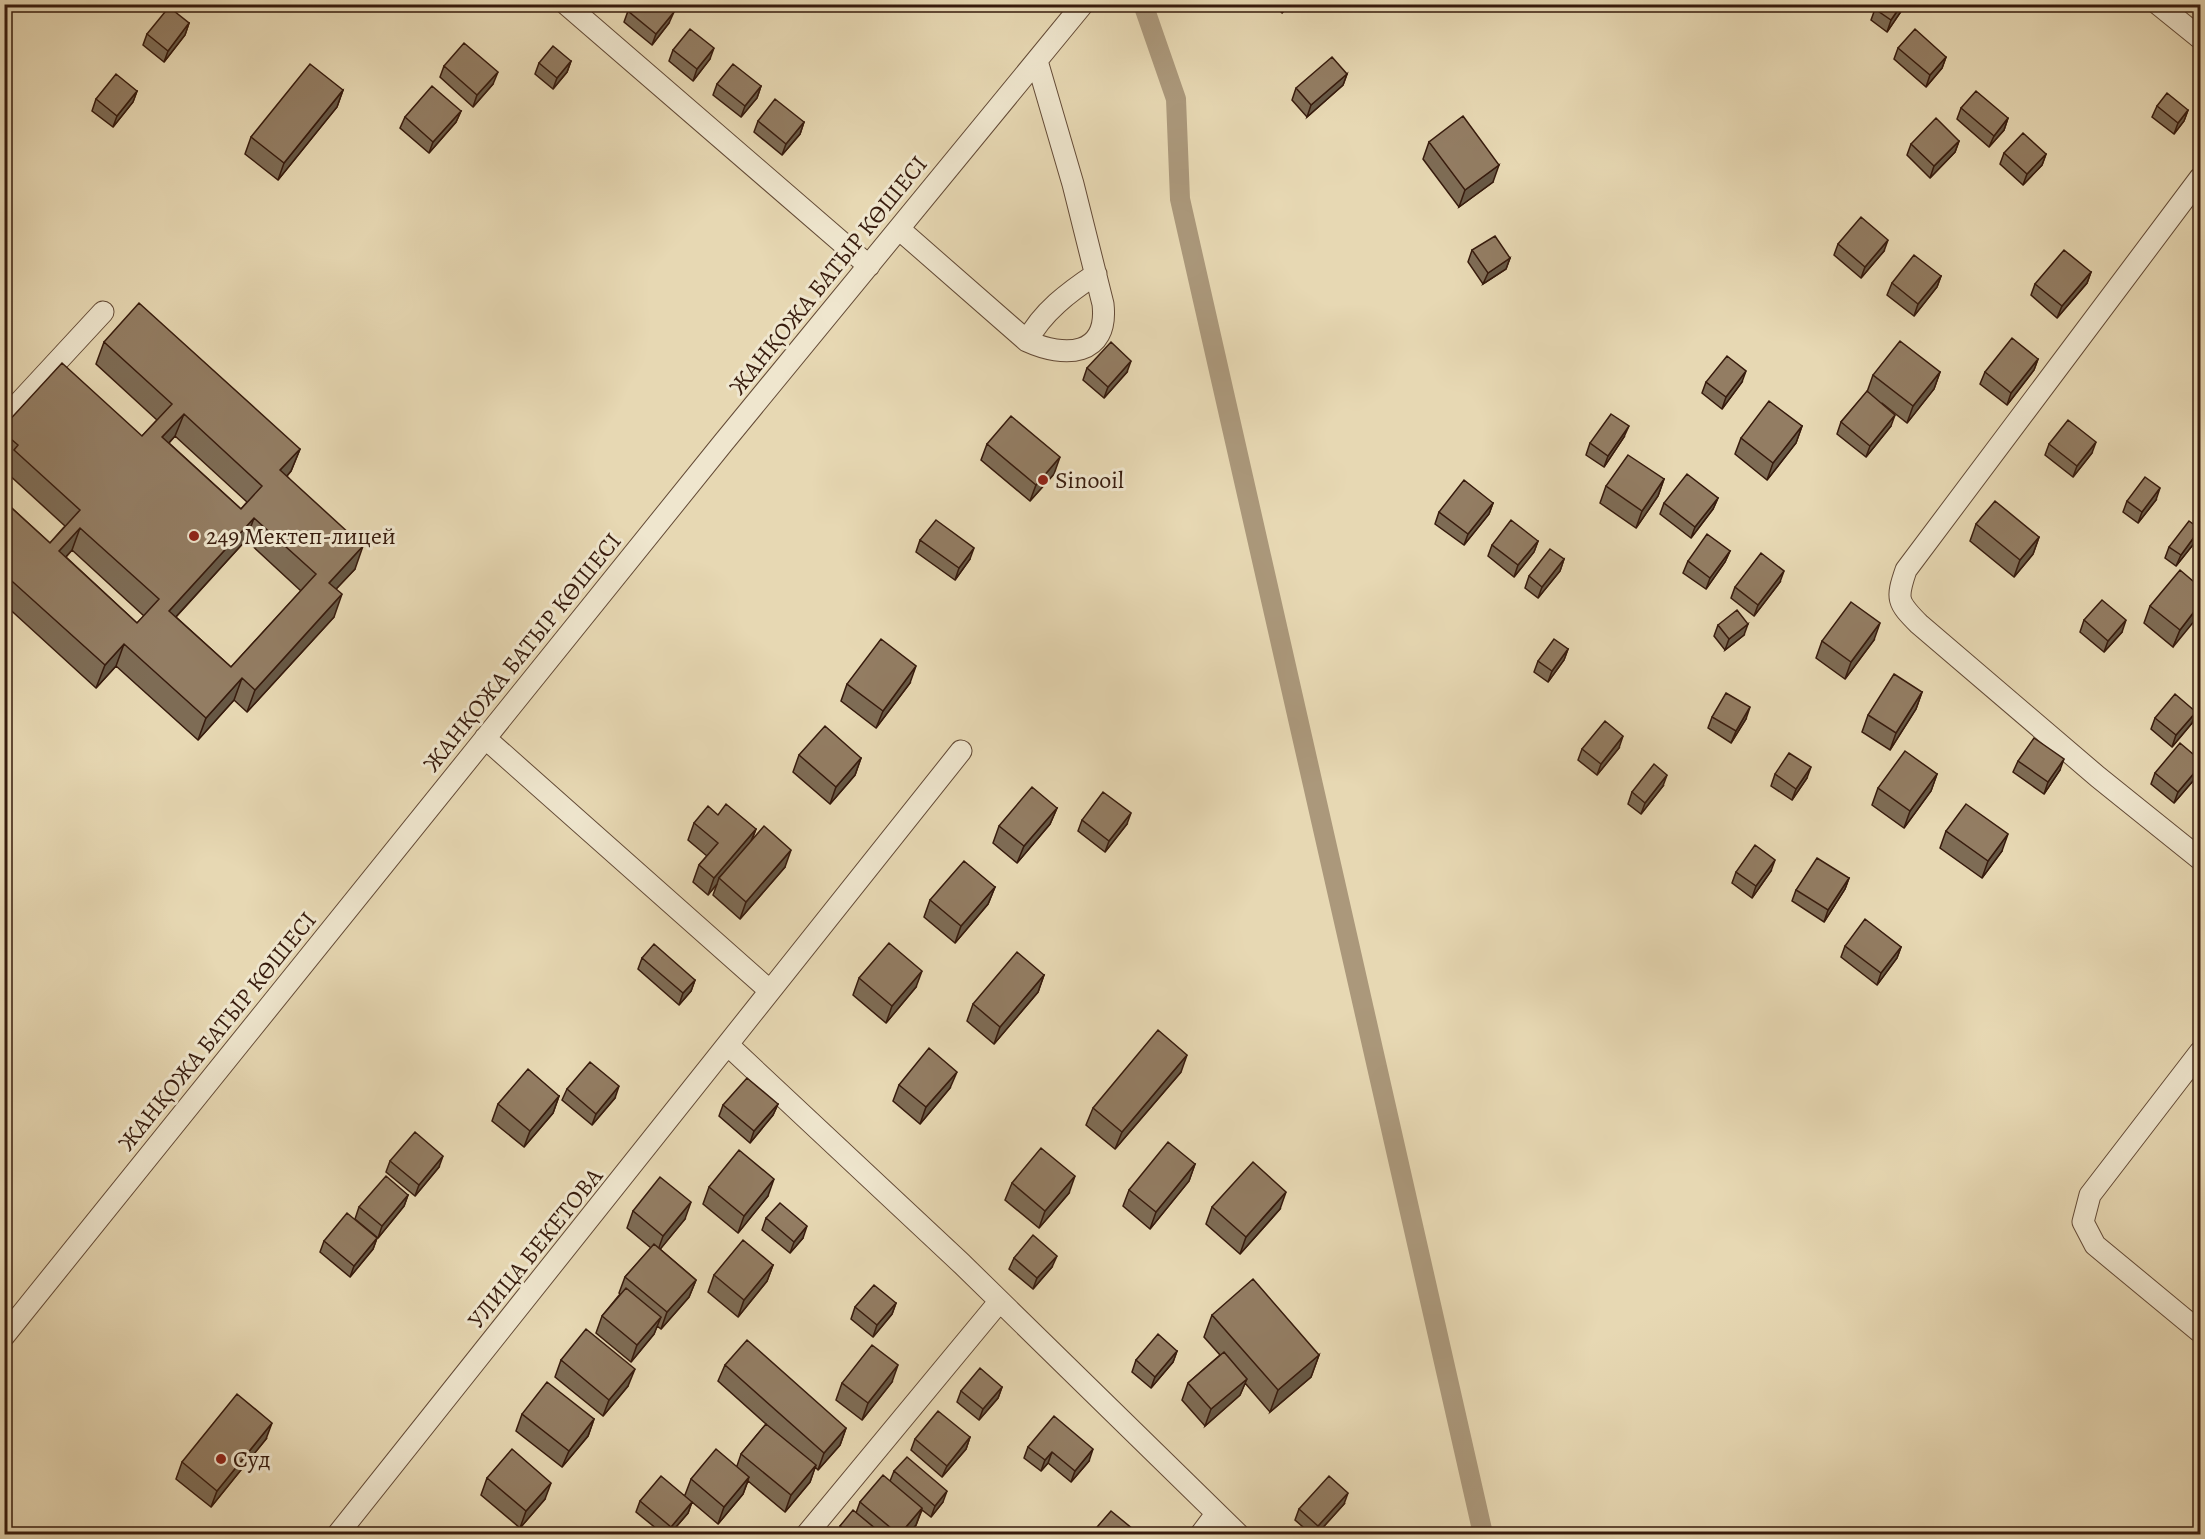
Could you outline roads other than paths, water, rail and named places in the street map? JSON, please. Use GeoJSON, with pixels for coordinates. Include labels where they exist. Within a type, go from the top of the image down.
{"type":"FeatureCollection","features":[{"type":"Feature","properties":{"kind":"street"},"geometry":{"type":"LineString","coordinates":[[566,4],[869,266]]}},
{"type":"Feature","properties":{"kind":"street","name":"ЖАНҚОЖА БАТЫР КӨШЕСІ"},"geometry":{"type":"LineString","coordinates":[[4,1336],[485,738],[1083,4]]}},
{"type":"Feature","properties":{"kind":"street"},"geometry":{"type":"LineString","coordinates":[[2160,5],[2200,38]]}},
{"type":"Feature","properties":{"kind":"street"},"geometry":{"type":"LineString","coordinates":[[899,229],[1027,341],[1044,349],[1067,353],[1086,348],[1099,333],[1104,317],[1096,274],[1037,61]]}},
{"type":"Feature","properties":{"kind":"street"},"geometry":{"type":"LineString","coordinates":[[2200,178],[1906,570],[1898,593],[1901,607],[1919,624],[2098,777],[2200,859]]}},
{"type":"Feature","properties":{"kind":"street"},"geometry":{"type":"LineString","coordinates":[[1027,341],[1035,324],[1049,310],[1076,287],[1096,274]]}},
{"type":"Feature","properties":{"kind":"street"},"geometry":{"type":"LineString","coordinates":[[4,419],[103,312]]}},
{"type":"Feature","properties":{"kind":"street"},"geometry":{"type":"LineString","coordinates":[[485,738],[769,990]]}},
{"type":"Feature","properties":{"kind":"street","name":"УЛИЦА БЕКЕТОВА"},"geometry":{"type":"LineString","coordinates":[[338,1534],[729,1046],[769,990],[961,751]]}},
{"type":"Feature","properties":{"kind":"street"},"geometry":{"type":"LineString","coordinates":[[729,1046],[999,1302],[1238,1534]]}},
{"type":"Feature","properties":{"kind":"street"},"geometry":{"type":"LineString","coordinates":[[2200,1052],[2090,1195],[2083,1222],[2095,1245],[2200,1332]]}},
{"type":"Feature","properties":{"kind":"street"},"geometry":{"type":"LineString","coordinates":[[807,1534],[999,1302]]}},
{"type":"Feature","properties":{"kind":"street"},"geometry":{"type":"LineString","coordinates":[[1201,1534],[1216,1514]]}},
{"type":"Feature","properties":{"kind":"waterway"},"geometry":{"type":"LineString","coordinates":[[1143,4],[1176,99],[1180,199],[1483,1534]]}},
{"type":"Feature","properties":{"kind":"place","name":"Sinooil"},"geometry":{"type":"Point","coordinates":[1043,480]}},
{"type":"Feature","properties":{"kind":"place","name":"249 Мектеп-лицей"},"geometry":{"type":"Point","coordinates":[194,536]}},
{"type":"Feature","properties":{"kind":"place","name":"Суд"},"geometry":{"type":"Point","coordinates":[221,1459]}}]}
